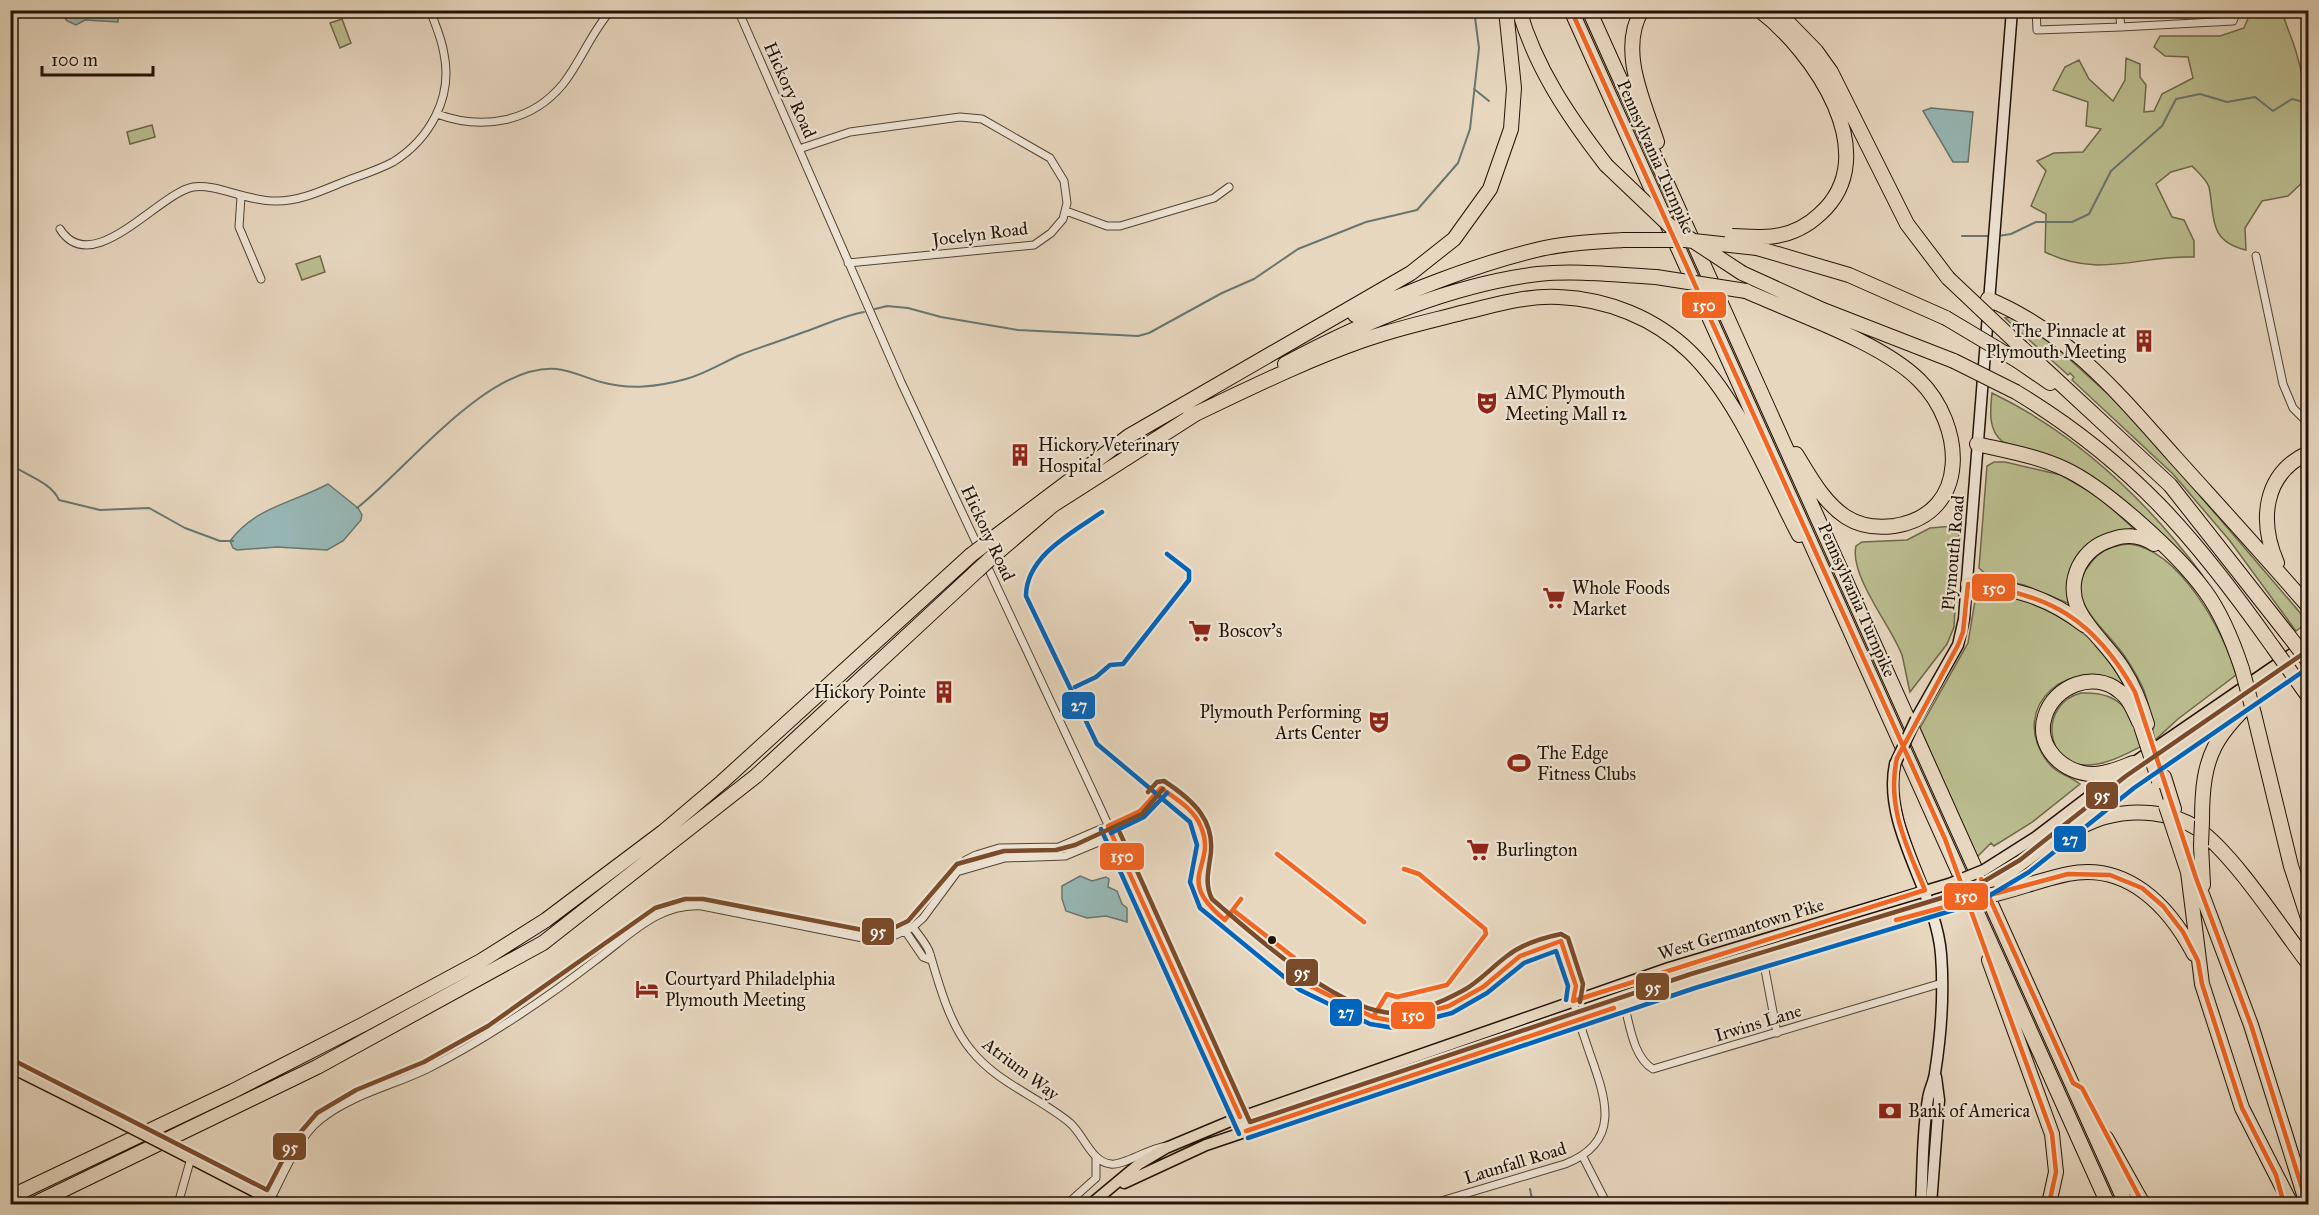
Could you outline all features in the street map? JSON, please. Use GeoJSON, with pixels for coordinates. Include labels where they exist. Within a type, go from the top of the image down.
{"type":"FeatureCollection","features":[{"type":"Feature","properties":{"kind":"highway"},"geometry":{"type":"LineString","coordinates":[[10,1197],[232,1091],[364,1024],[481,962],[546,920],[646,845],[722,782],[971,555],[1129,436],[1234,374],[1301,339],[1411,273],[1436,255],[1461,232],[1486,197],[1504,152],[1513,109],[1514,77],[1506,10]]}},
{"type":"Feature","properties":{"kind":"highway"},"geometry":{"type":"LineString","coordinates":[[1519,10],[1533,52],[1550,85],[1580,131],[1606,165],[1669,225],[1742,273],[1823,310],[1954,361],[2016,392],[2095,444],[2158,501],[2220,574],[2308,697]]}},
{"type":"Feature","properties":{"kind":"highway","name":"Pennsylvania Turnpike"},"geometry":{"type":"LineString","coordinates":[[1571,10],[1946,839],[2108,1204]]}},
{"type":"Feature","properties":{"kind":"highway","name":"Pennsylvania Turnpike"},"geometry":{"type":"LineString","coordinates":[[1589,10],[2126,1204]]}},
{"type":"Feature","properties":{"kind":"highway"},"geometry":{"type":"LineString","coordinates":[[1642,10],[1632,31],[1633,57],[1673,195]]}},
{"type":"Feature","properties":{"kind":"highway"},"geometry":{"type":"LineString","coordinates":[[1757,243],[1794,231],[1823,212],[1838,193],[1846,154],[1841,120],[1818,75],[1789,37],[1759,10]]}},
{"type":"Feature","properties":{"kind":"highway"},"geometry":{"type":"LineString","coordinates":[[1776,10],[1802,35],[1831,72],[1907,224],[1948,278],[2020,354],[2100,419],[2179,496],[2308,660]]}},
{"type":"Feature","properties":{"kind":"highway"},"geometry":{"type":"LineString","coordinates":[[1301,339],[1415,289],[1513,256],[1539,249],[1683,234],[1757,243],[1849,275],[2020,354]]}},
{"type":"Feature","properties":{"kind":"highway"},"geometry":{"type":"LineString","coordinates":[[34,1204],[317,1067],[543,943],[756,776],[991,558],[1053,506],[1189,417],[1308,351],[1446,294],[1502,280],[1540,274],[1656,277],[1746,291],[1823,310]]}},
{"type":"Feature","properties":{"kind":"highway"},"geometry":{"type":"LineString","coordinates":[[1746,291],[1872,348],[1895,361],[1921,381],[1934,399],[1950,432],[1954,464],[1950,483],[1936,504],[1917,519],[1890,527],[1861,524],[1847,518],[1826,499],[1771,415]]}},
{"type":"Feature","properties":{"kind":"highway"},"geometry":{"type":"LineString","coordinates":[[1189,417],[1295,368],[1364,340],[1400,329],[1523,299],[1557,297],[1610,304],[1648,322],[1672,337],[1705,368],[1741,425],[1816,574],[1845,617]]}},
{"type":"Feature","properties":{"kind":"highway"},"geometry":{"type":"LineString","coordinates":[[1988,299],[2020,312],[2055,336],[2094,368],[2308,606]]}},
{"type":"Feature","properties":{"kind":"highway"},"geometry":{"type":"LineString","coordinates":[[1977,444],[2048,462],[2084,479],[2104,494],[2177,560],[2206,592],[2217,610],[2242,669],[2291,866],[2308,918]]}},
{"type":"Feature","properties":{"kind":"highway"},"geometry":{"type":"LineString","coordinates":[[2295,590],[2271,548],[2266,514],[2268,500],[2278,476],[2292,461],[2308,453]]}},
{"type":"Feature","properties":{"kind":"highway"},"geometry":{"type":"LineString","coordinates":[[2177,560],[2150,541],[2138,537],[2109,540],[2090,551],[2078,570],[2074,591],[2080,615],[2122,667],[2136,692],[2170,807],[2251,1025],[2307,1204]]}},
{"type":"Feature","properties":{"kind":"highway"},"geometry":{"type":"LineString","coordinates":[[1968,584],[1994,586],[2032,594],[2067,612],[2092,632]]}},
{"type":"Feature","properties":{"kind":"highway"},"geometry":{"type":"LineString","coordinates":[[2133,764],[2103,773],[2071,770],[2054,758],[2049,749],[2043,728],[2044,717],[2049,705],[2064,689],[2074,684],[2096,681],[2120,691],[2144,725]]}},
{"type":"Feature","properties":{"kind":"highway"},"geometry":{"type":"LineString","coordinates":[[2215,928],[2203,883],[2201,845],[2203,782],[2209,758],[2231,721],[2264,690]]}},
{"type":"Feature","properties":{"kind":"highway"},"geometry":{"type":"LineString","coordinates":[[2052,843],[2097,820],[2117,815],[2161,815],[2186,823],[2202,833],[2231,863],[2308,963]]}},
{"type":"Feature","properties":{"kind":"highway"},"geometry":{"type":"LineString","coordinates":[[2179,833],[2188,873],[2202,984],[2242,1108],[2291,1204]]}},
{"type":"Feature","properties":{"kind":"highway"},"geometry":{"type":"LineString","coordinates":[[1946,839],[1969,910],[2052,1134],[2055,1172],[2049,1204]]}},
{"type":"Feature","properties":{"kind":"highway"},"geometry":{"type":"LineString","coordinates":[[1959,902],[1994,891],[2068,874],[2092,873],[2123,879],[2142,888],[2163,906],[2183,932],[2198,961]]}},
{"type":"Feature","properties":{"kind":"highway"},"geometry":{"type":"LineString","coordinates":[[2073,1083],[2082,1088],[2143,1204]]}},
{"type":"Feature","properties":{"kind":"highway"},"geometry":{"type":"LineString","coordinates":[[2276,1174],[2284,1204]]}},
{"type":"Feature","properties":{"kind":"main road","name":"Plymouth Road"},"geometry":{"type":"LineString","coordinates":[[1921,1204],[1928,1099],[1935,1074],[1942,983],[1940,944],[1931,910],[1895,808],[1892,786],[1895,764],[1916,719],[1960,638],[1968,584],[1988,299],[2012,10]]}},
{"type":"Feature","properties":{"kind":"main road","name":"West Germantown Pike"},"geometry":{"type":"LineString","coordinates":[[1091,1204],[1112,1189],[1139,1164],[1172,1145],[1240,1117],[1573,1000],[1952,883],[1984,870],[2036,837],[2133,764],[2308,643]]}},
{"type":"Feature","properties":{"kind":"main road"},"geometry":{"type":"LineString","coordinates":[[1994,891],[2130,782],[2308,660]]}},
{"type":"Feature","properties":{"kind":"main road","name":"West Germantown Pike"},"geometry":{"type":"LineString","coordinates":[[1112,1189],[1169,1161],[1246,1131],[1763,959],[1959,902]]}},
{"type":"Feature","properties":{"kind":"main road"},"geometry":{"type":"LineString","coordinates":[[10,1067],[274,1202]]}},
{"type":"Feature","properties":{"kind":"main road","name":"Plymouth Road"},"geometry":{"type":"LineString","coordinates":[[1931,1204],[1939,1100],[1935,1074]]}},
{"type":"Feature","properties":{"kind":"street"},"geometry":{"type":"LineString","coordinates":[[60,229],[64,236],[75,243],[104,241],[124,232],[184,189],[208,186],[241,197],[268,201],[295,199],[383,166],[419,142],[437,114],[446,70],[444,54],[430,10]]}},
{"type":"Feature","properties":{"kind":"street"},"geometry":{"type":"LineString","coordinates":[[437,114],[450,119],[486,123],[510,120],[528,113],[564,83],[595,31],[611,10]]}},
{"type":"Feature","properties":{"kind":"street","name":"Hickory Road"},"geometry":{"type":"LineString","coordinates":[[738,10],[848,263],[1113,836],[1246,1131]]}},
{"type":"Feature","properties":{"kind":"street"},"geometry":{"type":"LineString","coordinates":[[2036,10],[2037,30],[2233,21],[2237,10]]}},
{"type":"Feature","properties":{"kind":"street"},"geometry":{"type":"LineString","coordinates":[[2119,10],[2121,27]]}},
{"type":"Feature","properties":{"kind":"street"},"geometry":{"type":"LineString","coordinates":[[799,149],[850,132],[960,117],[982,119],[1050,158],[1064,181],[1066,211],[1107,226],[1120,226],[1214,198],[1229,187]]}},
{"type":"Feature","properties":{"kind":"street"},"geometry":{"type":"LineString","coordinates":[[241,197],[239,227],[261,279]]}},
{"type":"Feature","properties":{"kind":"street","name":"Jocelyn Road"},"geometry":{"type":"LineString","coordinates":[[848,263],[1025,248],[1052,233],[1066,211]]}},
{"type":"Feature","properties":{"kind":"street"},"geometry":{"type":"LineString","coordinates":[[2256,256],[2283,384],[2293,408],[2308,423]]}},
{"type":"Feature","properties":{"kind":"street"},"geometry":{"type":"LineString","coordinates":[[274,1202],[302,1141],[319,1121],[344,1103],[427,1069],[470,1045],[582,971],[651,919],[675,906],[702,906],[873,940],[890,938],[913,927],[960,871],[966,860],[999,848],[1051,848],[1071,843],[1108,826]]}},
{"type":"Feature","properties":{"kind":"street"},"geometry":{"type":"LineString","coordinates":[[960,871],[1005,858],[1065,856],[1113,836]]}},
{"type":"Feature","properties":{"kind":"street","name":"Atrium Way"},"geometry":{"type":"LineString","coordinates":[[913,927],[930,952],[956,1024],[970,1050],[1021,1092],[1070,1123],[1096,1157]]}},
{"type":"Feature","properties":{"kind":"street","name":"Atrium Way"},"geometry":{"type":"LineString","coordinates":[[906,932],[923,957],[931,960]]}},
{"type":"Feature","properties":{"kind":"street"},"geometry":{"type":"LineString","coordinates":[[1763,959],[1777,1033]]}},
{"type":"Feature","properties":{"kind":"street","name":"Irwins Lane"},"geometry":{"type":"LineString","coordinates":[[1624,1004],[1639,1055],[1645,1064],[1653,1069],[1942,983]]}},
{"type":"Feature","properties":{"kind":"street","name":"Launfall Road"},"geometry":{"type":"LineString","coordinates":[[1431,1204],[1444,1203],[1583,1157],[1596,1144],[1606,1123],[1606,1101],[1573,1000]]}},
{"type":"Feature","properties":{"kind":"street"},"geometry":{"type":"LineString","coordinates":[[1067,1204],[1096,1178],[1096,1157],[1112,1164],[1153,1147],[1172,1145]]}},
{"type":"Feature","properties":{"kind":"street"},"geometry":{"type":"LineString","coordinates":[[178,1204],[188,1157]]}},
{"type":"Feature","properties":{"kind":"street"},"geometry":{"type":"LineString","coordinates":[[1583,1157],[1607,1204]]}},
{"type":"Feature","properties":{"kind":"green space"},"geometry":{"type":"Polygon","coordinates":[[[2251,11],[2282,11],[2294,44],[2306,100],[2308,177],[2288,196],[2262,201],[2245,228],[2246,250],[2233,246],[2219,233],[2213,217],[2209,187],[2192,166],[2171,172],[2156,184],[2172,217],[2184,220],[2194,241],[2194,257],[2102,265],[2065,260],[2045,252],[2046,214],[2031,206],[2046,171],[2037,161],[2054,153],[2083,152],[2101,129],[2086,126],[2088,102],[2053,90],[2065,67],[2079,60],[2089,79],[2113,101],[2125,80],[2126,58],[2140,64],[2140,77],[2146,85],[2144,112],[2154,111],[2162,94],[2193,78],[2188,57],[2165,56],[2154,47],[2160,36],[2220,36],[2244,28],[2251,11]]]}},
{"type":"Feature","properties":{"kind":"green space"},"geometry":{"type":"Polygon","coordinates":[[[342,19],[351,43],[340,48],[330,23],[342,19]]]}},
{"type":"Feature","properties":{"kind":"green space"},"geometry":{"type":"Polygon","coordinates":[[[152,125],[155,137],[130,144],[127,132],[152,125]]]}},
{"type":"Feature","properties":{"kind":"green space"},"geometry":{"type":"Polygon","coordinates":[[[320,256],[325,272],[302,280],[296,264],[320,256]]]}},
{"type":"Feature","properties":{"kind":"green space"},"geometry":{"type":"Polygon","coordinates":[[[2011,317],[2055,346],[2131,415],[2308,622],[2296,631],[2230,541],[2173,474],[2072,380],[2074,377],[2070,373],[2068,375],[2005,318],[2011,317]]]}},
{"type":"Feature","properties":{"kind":"green space"},"geometry":{"type":"Polygon","coordinates":[[[1992,393],[2053,428],[2109,472],[2159,522],[2203,576],[2121,500],[2064,462],[2003,442],[1992,426],[1992,393]]]}},
{"type":"Feature","properties":{"kind":"green space"},"geometry":{"type":"Polygon","coordinates":[[[1994,462],[2005,462],[2061,475],[2099,497],[2133,528],[2097,540],[2070,604],[2024,585],[1990,578],[1979,568],[1987,466],[1994,462]]]}},
{"type":"Feature","properties":{"kind":"green space"},"geometry":{"type":"Polygon","coordinates":[[[1954,526],[1959,533],[1954,627],[1947,644],[1910,692],[1897,643],[1872,600],[1859,571],[1856,546],[1862,542],[1907,540],[1930,528],[1954,526]]]}},
{"type":"Feature","properties":{"kind":"green space"},"geometry":{"type":"Polygon","coordinates":[[[2130,544],[2148,550],[2166,561],[2182,577],[2210,616],[2236,675],[2178,719],[2155,740],[2149,706],[2142,686],[2123,654],[2088,610],[2082,599],[2080,588],[2083,576],[2098,555],[2113,547],[2130,544]]]}},
{"type":"Feature","properties":{"kind":"green space"},"geometry":{"type":"Polygon","coordinates":[[[1984,594],[1998,594],[2027,601],[2068,622],[2095,644],[2110,662],[2126,688],[2105,678],[2085,676],[2066,680],[2051,690],[2040,704],[2034,721],[2036,741],[2050,765],[2080,784],[2031,823],[1994,846],[1991,843],[1977,857],[1920,728],[1968,643],[1975,601],[1984,594]]]}},
{"type":"Feature","properties":{"kind":"green space"},"geometry":{"type":"Polygon","coordinates":[[[2081,693],[2095,693],[2115,700],[2134,722],[2144,745],[2094,765],[2073,763],[2062,756],[2055,746],[2052,734],[2053,721],[2058,709],[2067,699],[2081,693]]]}},
{"type":"Feature","properties":{"kind":"water"},"geometry":{"type":"Polygon","coordinates":[[[60,11],[118,11],[118,22],[85,20],[76,25],[67,21],[60,11]]]}},
{"type":"Feature","properties":{"kind":"water"},"geometry":{"type":"Polygon","coordinates":[[[1931,108],[1973,112],[1968,162],[1953,162],[1923,111],[1931,108]]]}},
{"type":"Feature","properties":{"kind":"water"},"geometry":{"type":"Polygon","coordinates":[[[328,484],[358,508],[362,515],[361,520],[343,541],[327,550],[277,547],[237,550],[233,548],[230,541],[251,520],[328,484]]]}},
{"type":"Feature","properties":{"kind":"water"},"geometry":{"type":"Polygon","coordinates":[[[1080,876],[1092,881],[1106,877],[1109,879],[1108,887],[1117,891],[1122,904],[1127,908],[1127,922],[1106,916],[1087,918],[1066,911],[1062,899],[1062,886],[1080,876]]]}},
{"type":"Feature","properties":{"kind":"waterway"},"geometry":{"type":"LineString","coordinates":[[875,309],[887,306],[908,308],[941,317],[1018,330],[1138,336],[1149,333],[1222,293],[1254,279],[1298,249],[1366,222],[1417,210],[1458,163],[1470,129],[1479,48],[1474,10]]}},
{"type":"Feature","properties":{"kind":"waterway"},"geometry":{"type":"LineString","coordinates":[[1474,89],[1489,101]]}},
{"type":"Feature","properties":{"kind":"waterway"},"geometry":{"type":"LineString","coordinates":[[1998,236],[2011,234],[2036,222],[2072,222],[2089,214],[2111,171],[2162,126],[2176,99],[2200,94],[2227,102],[2255,97],[2273,111],[2292,99],[2308,103]]}},
{"type":"Feature","properties":{"kind":"waterway"},"geometry":{"type":"LineString","coordinates":[[1962,236],[1992,236]]}},
{"type":"Feature","properties":{"kind":"waterway"},"geometry":{"type":"LineString","coordinates":[[357,508],[450,421],[504,382],[531,371],[557,369],[622,386],[665,384],[693,377],[740,355],[841,318],[864,312]]}},
{"type":"Feature","properties":{"kind":"waterway"},"geometry":{"type":"LineString","coordinates":[[10,464],[50,488],[59,500],[100,510],[149,508],[185,528],[220,541],[233,541]]}},
{"type":"Feature","properties":{"kind":"waterway"},"geometry":{"type":"LineString","coordinates":[[1530,1189],[1533,1204]]}},
{"type":"Feature","properties":{"kind":"transit line","name":"150"},"geometry":{"type":"LineString","coordinates":[[1571,10],[1945,839],[2052,1134],[2056,1172],[2049,1204]]}},
{"type":"Feature","properties":{"kind":"transit line","name":"27"},"geometry":{"type":"LineString","coordinates":[[1102,512],[1065,537],[1042,557],[1028,582],[1026,596],[1097,744],[1190,822],[1197,845],[1190,882],[1200,908],[1300,990],[1370,1024],[1394,1028],[1452,1013],[1487,993],[1524,963],[1556,951],[1568,986],[1566,1000]]}},
{"type":"Feature","properties":{"kind":"transit line","name":"27"},"geometry":{"type":"LineString","coordinates":[[1075,687],[1096,677],[1110,665],[1123,664],[1189,580],[1189,571],[1167,554]]}},
{"type":"Feature","properties":{"kind":"transit line","name":"150"},"geometry":{"type":"LineString","coordinates":[[1573,1001],[1925,890],[1905,842],[1896,810],[1894,776],[1897,758],[1958,645],[1963,632],[1968,584],[2023,595],[2067,614],[2086,629],[2104,646],[2135,692],[2196,878],[2251,1025],[2307,1204]]}},
{"type":"Feature","properties":{"kind":"transit line","name":"95"},"geometry":{"type":"LineString","coordinates":[[1120,833],[1250,1122],[1691,974],[1971,889],[2020,860],[2126,776],[2304,653]]}},
{"type":"Feature","properties":{"kind":"transit line","name":"27"},"geometry":{"type":"LineString","coordinates":[[1248,1138],[1695,988],[1977,903],[2029,872],[2134,788],[2308,668]]}},
{"type":"Feature","properties":{"kind":"transit line","name":"95"},"geometry":{"type":"LineString","coordinates":[[1148,792],[1157,782],[1164,781],[1193,804],[1206,823],[1210,833],[1208,884],[1212,899],[1298,970],[1349,1000],[1373,1010],[1395,1013],[1422,1009],[1470,986],[1519,948],[1561,934],[1568,938],[1583,984],[1580,1002]]}},
{"type":"Feature","properties":{"kind":"transit line","name":"150"},"geometry":{"type":"LineString","coordinates":[[1240,1117],[1108,826],[1140,811],[1161,788],[1189,810],[1201,827],[1205,841],[1199,882],[1201,893],[1209,905],[1225,920],[1241,899]]}},
{"type":"Feature","properties":{"kind":"transit line","name":"95"},"geometry":{"type":"LineString","coordinates":[[13,1060],[267,1190],[292,1142],[317,1113],[356,1090],[424,1062],[488,1026],[655,908],[685,899],[703,899],[873,932],[887,931],[908,921],[957,864],[1004,851],[1056,850],[1075,845],[1142,814],[1163,789]]}},
{"type":"Feature","properties":{"kind":"transit line","name":"27"},"geometry":{"type":"LineString","coordinates":[[1111,833],[1144,817],[1167,793]]}},
{"type":"Feature","properties":{"kind":"transit line","name":"27"},"geometry":{"type":"LineString","coordinates":[[1101,829],[1239,1134]]}},
{"type":"Feature","properties":{"kind":"transit line","name":"150"},"geometry":{"type":"LineString","coordinates":[[1277,854],[1364,922]]}},
{"type":"Feature","properties":{"kind":"transit line","name":"150"},"geometry":{"type":"LineString","coordinates":[[1373,1017],[1387,994],[1397,997],[1447,985],[1486,934],[1485,929],[1419,874],[1404,869]]}},
{"type":"Feature","properties":{"kind":"transit line","name":"150"},"geometry":{"type":"LineString","coordinates":[[1896,920],[2068,874],[2110,875],[2142,888],[2163,906],[2183,932],[2198,961],[2202,984],[2242,1108],[2276,1175],[2284,1204]]}},
{"type":"Feature","properties":{"kind":"transit line","name":"150"},"geometry":{"type":"LineString","coordinates":[[1981,879],[2073,1083]]}},
{"type":"Feature","properties":{"kind":"transit line","name":"150"},"geometry":{"type":"LineString","coordinates":[[1233,910],[1306,967],[1300,981],[1373,1017],[1393,1021],[1449,1006],[1483,987],[1520,956],[1561,941],[1576,986],[1573,1001]]}},
{"type":"Feature","properties":{"kind":"transit line","name":"150"},"geometry":{"type":"LineString","coordinates":[[1246,1131],[1614,1008]]}},
{"type":"Feature","properties":{"kind":"transit line","name":"150"},"geometry":{"type":"LineString","coordinates":[[2073,1083],[2082,1088],[2143,1204]]}},
{"type":"Feature","properties":{"kind":"place","name":"The Pinnacle at Plymouth Meeting"},"geometry":{"type":"Point","coordinates":[2144,341]}},
{"type":"Feature","properties":{"kind":"place","name":"AMC Plymouth Meeting Mall 12"},"geometry":{"type":"Point","coordinates":[1487,403]}},
{"type":"Feature","properties":{"kind":"place","name":"Hickory Veterinary Hospital"},"geometry":{"type":"Point","coordinates":[1020,455]}},
{"type":"Feature","properties":{"kind":"place","name":"Whole Foods Market"},"geometry":{"type":"Point","coordinates":[1554,598]}},
{"type":"Feature","properties":{"kind":"place","name":"Boscov's"},"geometry":{"type":"Point","coordinates":[1200,631]}},
{"type":"Feature","properties":{"kind":"place","name":"Hickory Pointe"},"geometry":{"type":"Point","coordinates":[944,692]}},
{"type":"Feature","properties":{"kind":"place","name":"Plymouth Performing Arts Center"},"geometry":{"type":"Point","coordinates":[1379,722]}},
{"type":"Feature","properties":{"kind":"place","name":"The Edge Fitness Clubs"},"geometry":{"type":"Point","coordinates":[1519,763]}},
{"type":"Feature","properties":{"kind":"place","name":"Burlington"},"geometry":{"type":"Point","coordinates":[1478,850]}},
{"type":"Feature","properties":{"kind":"place","name":"Courtyard Philadelphia Plymouth Meeting"},"geometry":{"type":"Point","coordinates":[647,989]}},
{"type":"Feature","properties":{"kind":"place","name":"Bank of America"},"geometry":{"type":"Point","coordinates":[1890,1111]}}]}
